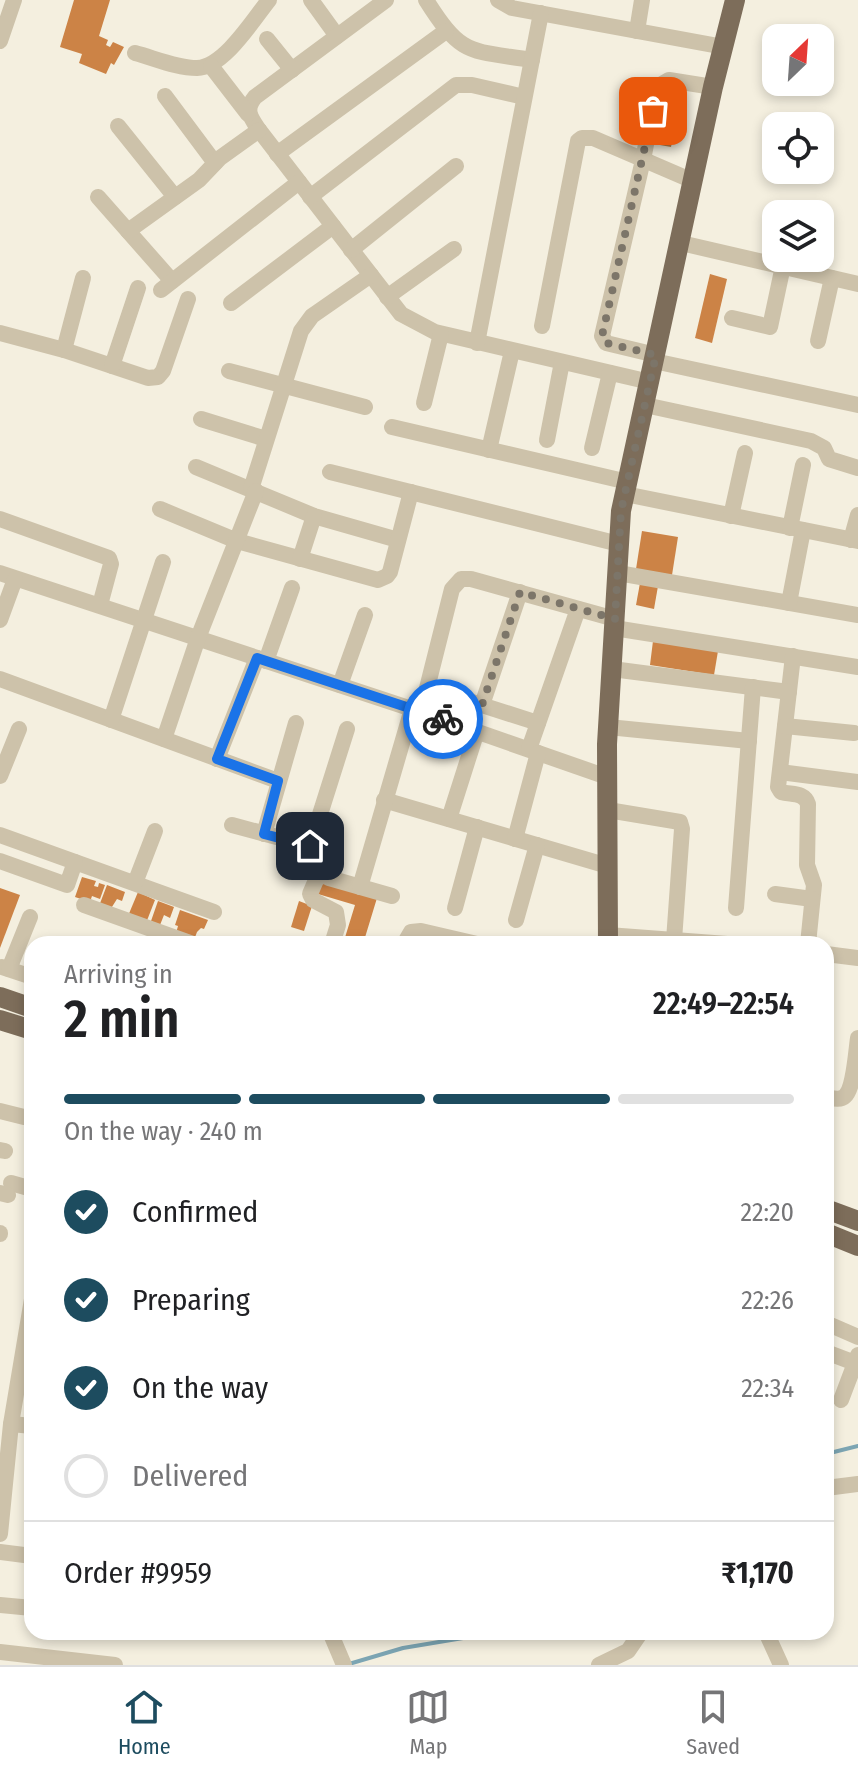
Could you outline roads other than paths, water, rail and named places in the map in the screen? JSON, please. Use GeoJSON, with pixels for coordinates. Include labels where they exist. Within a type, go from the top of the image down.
{"type":"FeatureCollection","features":[{"type":"Feature","properties":{"kind":"main road"},"geometry":{"type":"LineString","coordinates":[[608,936],[608,727],[619,544],[626,488],[713,87],[735,0]]}},
{"type":"Feature","properties":{"kind":"main road"},"geometry":{"type":"LineString","coordinates":[[0,997],[24,1004]]}},
{"type":"Feature","properties":{"kind":"main road"},"geometry":{"type":"LineString","coordinates":[[0,1020],[24,1028]]}},
{"type":"Feature","properties":{"kind":"main road"},"geometry":{"type":"LineString","coordinates":[[834,1212],[858,1221]]}},
{"type":"Feature","properties":{"kind":"main road"},"geometry":{"type":"LineString","coordinates":[[834,1236],[858,1246]]}},
{"type":"Feature","properties":{"kind":"street"},"geometry":{"type":"LineString","coordinates":[[135,53],[195,68],[211,66],[269,0]]}},
{"type":"Feature","properties":{"kind":"street"},"geometry":{"type":"LineString","coordinates":[[311,0],[337,36]]}},
{"type":"Feature","properties":{"kind":"street"},"geometry":{"type":"LineString","coordinates":[[248,114],[255,97],[384,0]]}},
{"type":"Feature","properties":{"kind":"street"},"geometry":{"type":"LineString","coordinates":[[426,0],[446,31],[468,49],[532,60]]}},
{"type":"Feature","properties":{"kind":"street"},"geometry":{"type":"LineString","coordinates":[[498,0],[512,8],[724,47]]}},
{"type":"Feature","properties":{"kind":"street"},"geometry":{"type":"LineString","coordinates":[[637,31],[642,0]]}},
{"type":"Feature","properties":{"kind":"street"},"geometry":{"type":"LineString","coordinates":[[0,41],[11,1]]}},
{"type":"Feature","properties":{"kind":"street"},"geometry":{"type":"LineString","coordinates":[[477,343],[541,13]]}},
{"type":"Feature","properties":{"kind":"street"},"geometry":{"type":"LineString","coordinates":[[277,154],[446,31]]}},
{"type":"Feature","properties":{"kind":"street"},"geometry":{"type":"LineString","coordinates":[[267,39],[292,70]]}},
{"type":"Feature","properties":{"kind":"street"},"geometry":{"type":"LineString","coordinates":[[211,66],[387,297],[409,319],[441,334],[650,382]]}},
{"type":"Feature","properties":{"kind":"street"},"geometry":{"type":"LineString","coordinates":[[713,87],[669,80],[660,83],[602,336],[606,343],[655,358],[858,405]]}},
{"type":"Feature","properties":{"kind":"street"},"geometry":{"type":"LineString","coordinates":[[310,197],[456,85],[472,85],[524,97]]}},
{"type":"Feature","properties":{"kind":"street"},"geometry":{"type":"LineString","coordinates":[[165,96],[215,163]]}},
{"type":"Feature","properties":{"kind":"street"},"geometry":{"type":"LineString","coordinates":[[118,126],[175,197]]}},
{"type":"Feature","properties":{"kind":"street"},"geometry":{"type":"LineString","coordinates":[[128,231],[199,180],[215,163],[259,130]]}},
{"type":"Feature","properties":{"kind":"street"},"geometry":{"type":"LineString","coordinates":[[542,326],[578,141],[593,138],[693,181]]}},
{"type":"Feature","properties":{"kind":"street"},"geometry":{"type":"LineString","coordinates":[[351,250],[456,166]]}},
{"type":"Feature","properties":{"kind":"street"},"geometry":{"type":"LineString","coordinates":[[98,197],[128,231],[166,286],[299,182]]}},
{"type":"Feature","properties":{"kind":"street"},"geometry":{"type":"LineString","coordinates":[[231,303],[333,226]]}},
{"type":"Feature","properties":{"kind":"street"},"geometry":{"type":"LineString","coordinates":[[681,243],[762,261]]}},
{"type":"Feature","properties":{"kind":"street"},"geometry":{"type":"LineString","coordinates":[[387,297],[454,249]]}},
{"type":"Feature","properties":{"kind":"street"},"geometry":{"type":"LineString","coordinates":[[732,318],[770,327],[782,272]]}},
{"type":"Feature","properties":{"kind":"street"},"geometry":{"type":"LineString","coordinates":[[808,272],[858,284]]}},
{"type":"Feature","properties":{"kind":"street"},"geometry":{"type":"LineString","coordinates":[[164,739],[198,638],[237,541],[301,331],[306,322],[371,275]]}},
{"type":"Feature","properties":{"kind":"street"},"geometry":{"type":"LineString","coordinates":[[64,350],[83,278]]}},
{"type":"Feature","properties":{"kind":"street"},"geometry":{"type":"LineString","coordinates":[[818,341],[832,278]]}},
{"type":"Feature","properties":{"kind":"street"},"geometry":{"type":"LineString","coordinates":[[112,366],[138,288]]}},
{"type":"Feature","properties":{"kind":"street"},"geometry":{"type":"LineString","coordinates":[[0,333],[148,378],[158,377],[163,371],[188,299]]}},
{"type":"Feature","properties":{"kind":"street"},"geometry":{"type":"LineString","coordinates":[[424,403],[441,334]]}},
{"type":"Feature","properties":{"kind":"street"},"geometry":{"type":"LineString","coordinates":[[489,450],[512,351]]}},
{"type":"Feature","properties":{"kind":"street"},"geometry":{"type":"LineString","coordinates":[[547,440],[562,362]]}},
{"type":"Feature","properties":{"kind":"street"},"geometry":{"type":"LineString","coordinates":[[229,371],[365,407]]}},
{"type":"Feature","properties":{"kind":"street"},"geometry":{"type":"LineString","coordinates":[[592,448],[610,373]]}},
{"type":"Feature","properties":{"kind":"street"},"geometry":{"type":"LineString","coordinates":[[645,405],[811,441],[824,448],[829,459],[858,468]]}},
{"type":"Feature","properties":{"kind":"street"},"geometry":{"type":"LineString","coordinates":[[201,419],[266,439]]}},
{"type":"Feature","properties":{"kind":"street"},"geometry":{"type":"LineString","coordinates":[[392,427],[731,516],[855,541],[858,515]]}},
{"type":"Feature","properties":{"kind":"street"},"geometry":{"type":"LineString","coordinates":[[731,516],[745,453]]}},
{"type":"Feature","properties":{"kind":"street"},"geometry":{"type":"LineString","coordinates":[[789,603],[803,465]]}},
{"type":"Feature","properties":{"kind":"street"},"geometry":{"type":"LineString","coordinates":[[196,467],[314,516],[398,540]]}},
{"type":"Feature","properties":{"kind":"street"},"geometry":{"type":"LineString","coordinates":[[330,472],[619,544]]}},
{"type":"Feature","properties":{"kind":"street"},"geometry":{"type":"LineString","coordinates":[[160,509],[237,541],[378,580],[390,572],[411,492]]}},
{"type":"Feature","properties":{"kind":"street"},"geometry":{"type":"LineString","coordinates":[[300,559],[314,516]]}},
{"type":"Feature","properties":{"kind":"street"},"geometry":{"type":"LineString","coordinates":[[0,519],[109,558],[111,564],[100,605]]}},
{"type":"Feature","properties":{"kind":"street"},"geometry":{"type":"LineString","coordinates":[[111,720],[163,562]]}},
{"type":"Feature","properties":{"kind":"street"},"geometry":{"type":"LineString","coordinates":[[618,573],[858,615]]}},
{"type":"Feature","properties":{"kind":"street"},"geometry":{"type":"LineString","coordinates":[[0,620],[8,576],[416,710],[607,777]]}},
{"type":"Feature","properties":{"kind":"street"},"geometry":{"type":"LineString","coordinates":[[360,887],[384,800],[416,710],[455,583],[461,579],[520,592],[578,609],[615,624],[858,667]]}},
{"type":"Feature","properties":{"kind":"street"},"geometry":{"type":"LineString","coordinates":[[217,759],[292,588]]}},
{"type":"Feature","properties":{"kind":"street"},"geometry":{"type":"LineString","coordinates":[[482,705],[520,592]]}},
{"type":"Feature","properties":{"kind":"street"},"geometry":{"type":"LineString","coordinates":[[515,839],[538,723],[578,609]]}},
{"type":"Feature","properties":{"kind":"street"},"geometry":{"type":"LineString","coordinates":[[340,685],[365,615]]}},
{"type":"Feature","properties":{"kind":"street"},"geometry":{"type":"LineString","coordinates":[[793,656],[778,787],[781,792],[801,795],[808,804],[807,865],[814,885],[809,936]]}},
{"type":"Feature","properties":{"kind":"street"},"geometry":{"type":"LineString","coordinates":[[612,669],[789,692]]}},
{"type":"Feature","properties":{"kind":"street"},"geometry":{"type":"LineString","coordinates":[[0,679],[278,781]]}},
{"type":"Feature","properties":{"kind":"street"},"geometry":{"type":"LineString","coordinates":[[736,908],[753,687]]}},
{"type":"Feature","properties":{"kind":"street"},"geometry":{"type":"LineString","coordinates":[[452,723],[461,701],[466,700],[538,723]]}},
{"type":"Feature","properties":{"kind":"street"},"geometry":{"type":"LineString","coordinates":[[264,834],[296,723]]}},
{"type":"Feature","properties":{"kind":"street"},"geometry":{"type":"LineString","coordinates":[[785,726],[854,733]]}},
{"type":"Feature","properties":{"kind":"street"},"geometry":{"type":"LineString","coordinates":[[608,727],[749,741]]}},
{"type":"Feature","properties":{"kind":"street"},"geometry":{"type":"LineString","coordinates":[[0,776],[19,729]]}},
{"type":"Feature","properties":{"kind":"street"},"geometry":{"type":"LineString","coordinates":[[310,846],[347,729]]}},
{"type":"Feature","properties":{"kind":"street"},"geometry":{"type":"LineString","coordinates":[[449,819],[477,731]]}},
{"type":"Feature","properties":{"kind":"street"},"geometry":{"type":"LineString","coordinates":[[780,772],[858,782]]}},
{"type":"Feature","properties":{"kind":"street"},"geometry":{"type":"LineString","coordinates":[[384,800],[608,866]]}},
{"type":"Feature","properties":{"kind":"street"},"geometry":{"type":"LineString","coordinates":[[608,810],[680,822],[674,936]]}},
{"type":"Feature","properties":{"kind":"street"},"geometry":{"type":"LineString","coordinates":[[232,825],[310,846],[321,851],[325,873],[329,878],[392,896]]}},
{"type":"Feature","properties":{"kind":"street"},"geometry":{"type":"LineString","coordinates":[[455,908],[477,827]]}},
{"type":"Feature","properties":{"kind":"street"},"geometry":{"type":"LineString","coordinates":[[135,883],[155,831]]}},
{"type":"Feature","properties":{"kind":"street"},"geometry":{"type":"LineString","coordinates":[[0,835],[214,912]]}},
{"type":"Feature","properties":{"kind":"street"},"geometry":{"type":"LineString","coordinates":[[516,920],[537,845]]}},
{"type":"Feature","properties":{"kind":"street"},"geometry":{"type":"LineString","coordinates":[[0,861],[67,885],[75,862]]}},
{"type":"Feature","properties":{"kind":"street"},"geometry":{"type":"LineString","coordinates":[[325,873],[316,880],[310,894],[313,900],[336,912],[338,925],[335,936]]}},
{"type":"Feature","properties":{"kind":"street"},"geometry":{"type":"LineString","coordinates":[[775,894],[812,899]]}},
{"type":"Feature","properties":{"kind":"street"},"geometry":{"type":"LineString","coordinates":[[84,905],[171,936]]}},
{"type":"Feature","properties":{"kind":"street"},"geometry":{"type":"LineString","coordinates":[[24,974],[4,968],[30,917]]}},
{"type":"Feature","properties":{"kind":"street"},"geometry":{"type":"LineString","coordinates":[[409,936],[411,932],[421,931],[443,936]]}},
{"type":"Feature","properties":{"kind":"street"},"geometry":{"type":"LineString","coordinates":[[834,955],[858,958]]}},
{"type":"Feature","properties":{"kind":"street"},"geometry":{"type":"LineString","coordinates":[[834,1098],[846,1096],[850,1086],[858,1038]]}},
{"type":"Feature","properties":{"kind":"street"},"geometry":{"type":"LineString","coordinates":[[0,1111],[24,1117]]}},
{"type":"Feature","properties":{"kind":"street"},"geometry":{"type":"LineString","coordinates":[[834,1326],[858,1337]]}},
{"type":"Feature","properties":{"kind":"street"},"geometry":{"type":"LineString","coordinates":[[834,1354],[856,1359],[841,1400]]}},
{"type":"Feature","properties":{"kind":"street"},"geometry":{"type":"LineString","coordinates":[[0,1534],[4,1445],[24,1374]]}},
{"type":"Feature","properties":{"kind":"street"},"geometry":{"type":"LineString","coordinates":[[11,1424],[24,1425]]}},
{"type":"Feature","properties":{"kind":"street"},"geometry":{"type":"LineString","coordinates":[[834,1487],[858,1484]]}},
{"type":"Feature","properties":{"kind":"street"},"geometry":{"type":"LineString","coordinates":[[0,1552],[24,1555]]}},
{"type":"Feature","properties":{"kind":"street"},"geometry":{"type":"LineString","coordinates":[[0,1605],[24,1607]]}},
{"type":"Feature","properties":{"kind":"street"},"geometry":{"type":"LineString","coordinates":[[333,1640],[342,1661]]}},
{"type":"Feature","properties":{"kind":"street"},"geometry":{"type":"LineString","coordinates":[[599,1665],[628,1651],[636,1640]]}},
{"type":"Feature","properties":{"kind":"street"},"geometry":{"type":"LineString","coordinates":[[770,1640],[781,1665]]}},
{"type":"Feature","properties":{"kind":"street"},"geometry":{"type":"LineString","coordinates":[[0,1652],[115,1665]]}},
{"type":"Feature","properties":{"kind":"waterway"},"geometry":{"type":"LineString","coordinates":[[834,1452],[858,1446]]}},
{"type":"Feature","properties":{"kind":"waterway"},"geometry":{"type":"LineString","coordinates":[[349,1664],[403,1648],[451,1640]]}}]}
